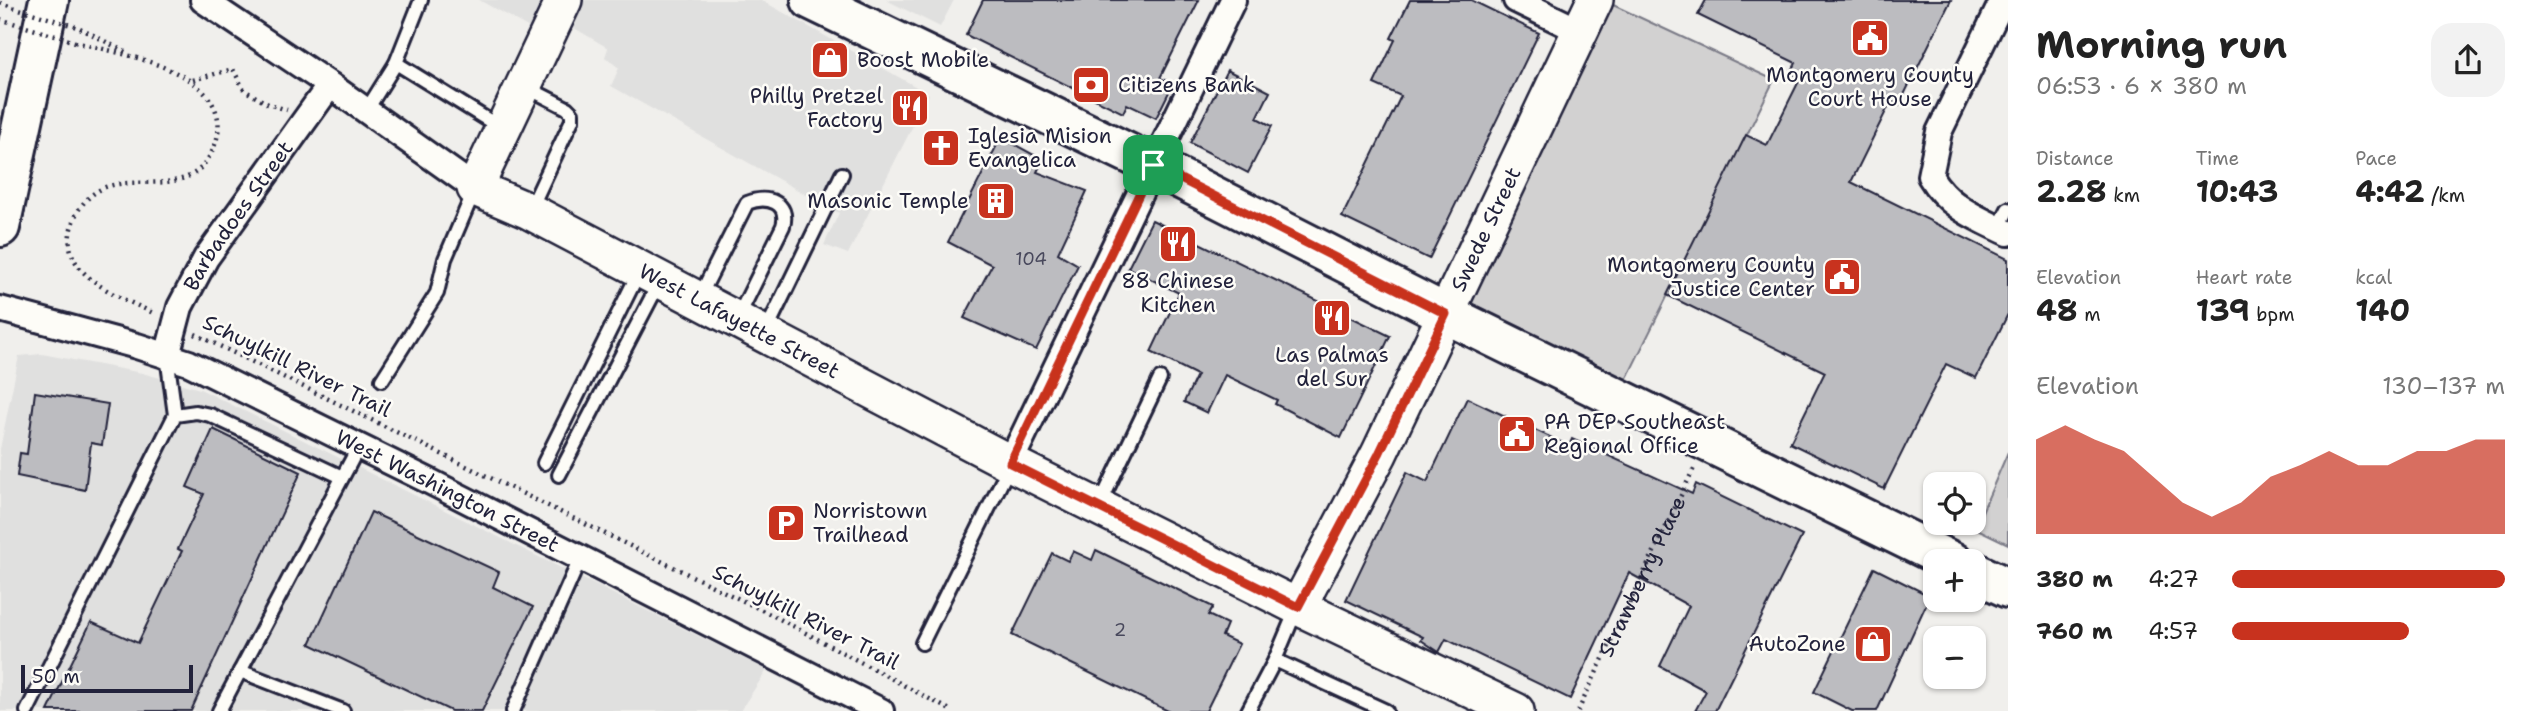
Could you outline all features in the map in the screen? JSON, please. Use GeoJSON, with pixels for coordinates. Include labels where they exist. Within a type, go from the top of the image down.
{"type":"FeatureCollection","features":[{"type":"Feature","properties":{"kind":"main road"},"geometry":{"type":"LineString","coordinates":[[0,228],[50,0]]}},
{"type":"Feature","properties":{"kind":"main road"},"geometry":{"type":"LineString","coordinates":[[811,0],[1153,165],[1446,314],[1926,549]]}},
{"type":"Feature","properties":{"kind":"main road"},"geometry":{"type":"LineString","coordinates":[[1986,578],[2008,588]]}},
{"type":"Feature","properties":{"kind":"street","name":"West Lafayette Street"},"geometry":{"type":"LineString","coordinates":[[203,0],[330,85],[475,188],[529,211],[1010,463],[1298,607],[1516,711]]}},
{"type":"Feature","properties":{"kind":"street"},"geometry":{"type":"LineString","coordinates":[[475,188],[564,0]]}},
{"type":"Feature","properties":{"kind":"street"},"geometry":{"type":"LineString","coordinates":[[1010,463],[1233,0]]}},
{"type":"Feature","properties":{"kind":"street"},"geometry":{"type":"LineString","coordinates":[[1516,0],[1580,32]]}},
{"type":"Feature","properties":{"kind":"street","name":"Swede Street"},"geometry":{"type":"LineString","coordinates":[[1298,607],[1379,454],[1595,0]]}},
{"type":"Feature","properties":{"kind":"street"},"geometry":{"type":"LineString","coordinates":[[2003,0],[1939,132],[1930,176],[1940,192],[1958,209],[2005,224]]}},
{"type":"Feature","properties":{"kind":"street","name":"Barbadoes Street"},"geometry":{"type":"LineString","coordinates":[[167,356],[174,324],[206,258],[330,85]]}},
{"type":"Feature","properties":{"kind":"street","name":"West Washington Street"},"geometry":{"type":"LineString","coordinates":[[0,309],[189,363],[359,446],[881,711]]}},
{"type":"Feature","properties":{"kind":"lane"},"geometry":{"type":"LineString","coordinates":[[366,111],[396,63],[421,0]]}},
{"type":"Feature","properties":{"kind":"lane"},"geometry":{"type":"LineString","coordinates":[[396,63],[503,130]]}},
{"type":"Feature","properties":{"kind":"lane"},"geometry":{"type":"LineString","coordinates":[[524,86],[572,113],[572,120],[529,211]]}},
{"type":"Feature","properties":{"kind":"lane"},"geometry":{"type":"LineString","coordinates":[[751,327],[842,174]]}},
{"type":"Feature","properties":{"kind":"lane"},"geometry":{"type":"LineString","coordinates":[[383,380],[438,293],[445,259],[475,188]]}},
{"type":"Feature","properties":{"kind":"lane"},"geometry":{"type":"LineString","coordinates":[[698,300],[747,203],[765,198],[776,202],[783,209],[785,218],[751,327]]}},
{"type":"Feature","properties":{"kind":"lane"},"geometry":{"type":"LineString","coordinates":[[544,463],[651,275]]}},
{"type":"Feature","properties":{"kind":"lane"},"geometry":{"type":"LineString","coordinates":[[559,475],[651,275]]}},
{"type":"Feature","properties":{"kind":"lane"},"geometry":{"type":"LineString","coordinates":[[27,711],[175,415],[167,356]]}},
{"type":"Feature","properties":{"kind":"lane"},"geometry":{"type":"LineString","coordinates":[[1098,507],[1160,379]]}},
{"type":"Feature","properties":{"kind":"lane"},"geometry":{"type":"LineString","coordinates":[[175,415],[196,412],[210,415],[342,477]]}},
{"type":"Feature","properties":{"kind":"lane"},"geometry":{"type":"LineString","coordinates":[[219,711],[359,446]]}},
{"type":"Feature","properties":{"kind":"lane"},"geometry":{"type":"LineString","coordinates":[[922,643],[1010,463]]}},
{"type":"Feature","properties":{"kind":"lane"},"geometry":{"type":"LineString","coordinates":[[513,711],[580,559]]}},
{"type":"Feature","properties":{"kind":"lane"},"geometry":{"type":"LineString","coordinates":[[1248,711],[1275,660],[1298,607]]}},
{"type":"Feature","properties":{"kind":"lane"},"geometry":{"type":"LineString","coordinates":[[1275,660],[1386,711]]}},
{"type":"Feature","properties":{"kind":"lane"},"geometry":{"type":"LineString","coordinates":[[240,671],[343,711]]}},
{"type":"Feature","properties":{"kind":"path"},"geometry":{"type":"LineString","coordinates":[[0,3],[80,28],[136,58]]}},
{"type":"Feature","properties":{"kind":"path","name":"Schuylkill River Trail"},"geometry":{"type":"LineString","coordinates":[[0,19],[136,58],[192,81],[204,90],[217,113],[217,138],[205,163],[194,173],[179,179],[110,185],[85,201],[76,214],[70,236],[71,255],[89,278],[174,324],[774,616],[952,711]]}},
{"type":"Feature","properties":{"kind":"path"},"geometry":{"type":"LineString","coordinates":[[192,81],[233,69],[244,90],[268,104],[308,116]]}},
{"type":"Feature","properties":{"kind":"path","name":"Strawberry Place"},"geometry":{"type":"LineString","coordinates":[[1578,711],[1706,442]]}},
{"type":"Feature","properties":{"kind":"shaded area"},"geometry":{"type":"Polygon","coordinates":[[[479,0],[761,0],[929,94],[848,254],[824,245],[839,213],[611,86],[619,68],[605,57],[608,48],[544,10],[533,30],[479,0]]]}},
{"type":"Feature","properties":{"kind":"shaded area"},"geometry":{"type":"Polygon","coordinates":[[[886,0],[954,0],[940,27],[886,0]]]}},
{"type":"Feature","properties":{"kind":"shaded area"},"geometry":{"type":"Polygon","coordinates":[[[1611,4],[1774,80],[1626,380],[1471,307],[1470,284],[1611,4]]]}},
{"type":"Feature","properties":{"kind":"shaded area"},"geometry":{"type":"Polygon","coordinates":[[[42,354],[142,373],[200,389],[767,670],[740,711],[0,711],[0,449],[19,356],[42,354]]]}},
{"type":"Feature","properties":{"kind":"shaded area"},"geometry":{"type":"Polygon","coordinates":[[[2008,452],[2008,544],[1986,533],[1986,503],[2008,452]]]}},
{"type":"Feature","properties":{"kind":"building"},"geometry":{"type":"Polygon","coordinates":[[[983,0],[1199,0],[1160,78],[1173,84],[1156,118],[1127,104],[1123,113],[966,35],[983,0]]]}},
{"type":"Feature","properties":{"kind":"building"},"geometry":{"type":"Polygon","coordinates":[[[1410,0],[1471,0],[1539,33],[1429,259],[1342,217],[1401,96],[1374,84],[1395,40],[1391,38],[1410,0]]]}},
{"type":"Feature","properties":{"kind":"building","name":"Montgomery County Justice Center"},"geometry":{"type":"Polygon","coordinates":[[[1706,0],[1951,0],[1899,105],[1891,101],[1851,182],[2008,259],[2008,314],[1976,378],[1946,364],[1884,489],[1790,443],[1825,372],[1667,295],[1746,135],[1767,145],[1801,77],[1791,73],[1796,63],[1698,15],[1706,0]]]}},
{"type":"Feature","properties":{"kind":"building"},"geometry":{"type":"Polygon","coordinates":[[[1227,70],[1270,92],[1257,118],[1272,126],[1248,173],[1190,143],[1227,70]]]}},
{"type":"Feature","properties":{"kind":"building"},"geometry":{"type":"Polygon","coordinates":[[[1001,137],[1043,160],[1037,172],[1087,191],[1058,253],[1078,265],[1036,350],[964,318],[992,265],[948,242],[1001,137]]]}},
{"type":"Feature","properties":{"kind":"building"},"geometry":{"type":"Polygon","coordinates":[[[1152,220],[1390,336],[1341,438],[1275,404],[1277,400],[1225,375],[1207,413],[1184,402],[1197,375],[1151,352],[1179,293],[1128,268],[1152,220]]]}},
{"type":"Feature","properties":{"kind":"building"},"geometry":{"type":"Polygon","coordinates":[[[35,392],[108,404],[102,445],[91,443],[85,490],[17,476],[20,453],[27,454],[35,392]]]}},
{"type":"Feature","properties":{"kind":"building"},"geometry":{"type":"Polygon","coordinates":[[[1467,398],[1569,446],[1572,439],[1692,494],[1696,484],[1802,536],[1715,711],[1695,711],[1706,691],[1660,666],[1689,606],[1629,573],[1570,699],[1446,639],[1439,652],[1421,640],[1423,637],[1346,600],[1407,472],[1427,482],[1467,398]]]}},
{"type":"Feature","properties":{"kind":"building"},"geometry":{"type":"Polygon","coordinates":[[[213,429],[301,472],[191,711],[48,711],[91,622],[138,643],[182,551],[178,549],[204,494],[187,487],[213,429]]]}},
{"type":"Feature","properties":{"kind":"building"},"geometry":{"type":"Polygon","coordinates":[[[371,512],[499,572],[493,587],[533,607],[482,711],[451,711],[310,644],[371,512]]]}},
{"type":"Feature","properties":{"kind":"building"},"geometry":{"type":"Polygon","coordinates":[[[1096,550],[1213,607],[1208,615],[1227,624],[1222,636],[1239,644],[1206,711],[1168,711],[1012,635],[1052,553],[1068,561],[1073,551],[1092,560],[1096,550]]]}},
{"type":"Feature","properties":{"kind":"building","name":"AutoZone"},"geometry":{"type":"Polygon","coordinates":[[[1874,568],[1923,592],[1923,611],[1877,711],[1852,711],[1814,692],[1874,568]]]}},
{"type":"Feature","properties":{"kind":"place","name":"Montgomery County Court House"},"geometry":{"type":"Point","coordinates":[1870,38]}},
{"type":"Feature","properties":{"kind":"place","name":"Boost Mobile"},"geometry":{"type":"Point","coordinates":[830,60]}},
{"type":"Feature","properties":{"kind":"place","name":"Citizens Bank"},"geometry":{"type":"Point","coordinates":[1091,85]}},
{"type":"Feature","properties":{"kind":"place","name":"Philly Pretzel Factory"},"geometry":{"type":"Point","coordinates":[910,108]}},
{"type":"Feature","properties":{"kind":"place","name":"Iglesia Mision Evangelica"},"geometry":{"type":"Point","coordinates":[941,148]}},
{"type":"Feature","properties":{"kind":"place","name":"Masonic Temple"},"geometry":{"type":"Point","coordinates":[996,201]}},
{"type":"Feature","properties":{"kind":"place","name":"88 Chinese Kitchen"},"geometry":{"type":"Point","coordinates":[1178,244]}},
{"type":"Feature","properties":{"kind":"place","name":"Montgomery County Justice Center"},"geometry":{"type":"Point","coordinates":[1842,277]}},
{"type":"Feature","properties":{"kind":"place","name":"Las Palmas del Sur"},"geometry":{"type":"Point","coordinates":[1332,318]}},
{"type":"Feature","properties":{"kind":"place","name":"PA DEP Southeast Regional Office"},"geometry":{"type":"Point","coordinates":[1517,434]}},
{"type":"Feature","properties":{"kind":"place","name":"Norristown Trailhead"},"geometry":{"type":"Point","coordinates":[786,523]}},
{"type":"Feature","properties":{"kind":"place","name":"AutoZone"},"geometry":{"type":"Point","coordinates":[1873,644]}},
{"type":"Feature","properties":{"kind":"route"},"geometry":{"type":"LineString","coordinates":[[1153,165],[1446,314],[1379,454],[1298,607],[1010,463],[1153,165]]}}]}
